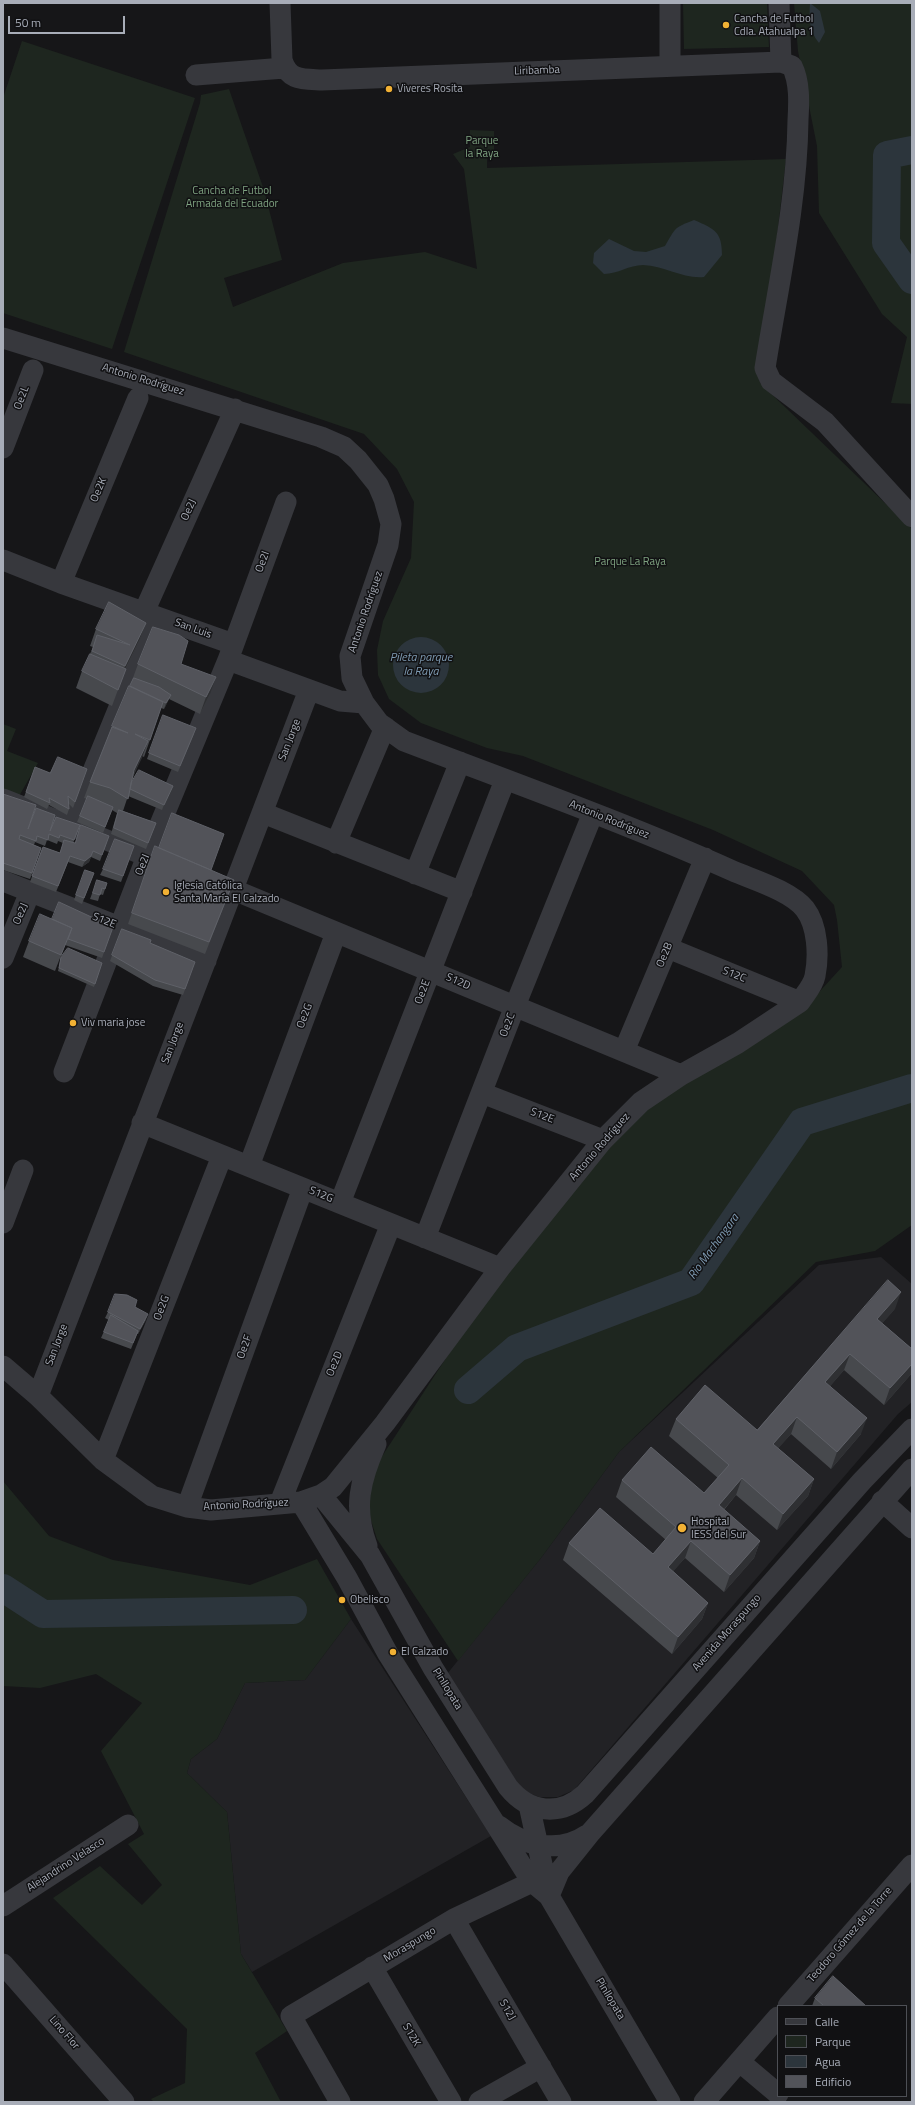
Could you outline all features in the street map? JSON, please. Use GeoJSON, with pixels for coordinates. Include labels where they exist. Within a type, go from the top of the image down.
{"type":"FeatureCollection","features":[{"type":"Feature","properties":{"kind":"street"},"geometry":{"type":"LineString","coordinates":[[280,3],[282,60],[289,72]]}},
{"type":"Feature","properties":{"kind":"street"},"geometry":{"type":"LineString","coordinates":[[670,3],[670,66]]}},
{"type":"Feature","properties":{"kind":"street"},"geometry":{"type":"LineString","coordinates":[[779,3],[781,62],[792,66],[797,75],[798,140],[796,180],[765,368],[771,381],[833,430],[912,517]]}},
{"type":"Feature","properties":{"kind":"street","name":"Liribamba"},"geometry":{"type":"LineString","coordinates":[[196,75],[289,72],[322,80],[781,62]]}},
{"type":"Feature","properties":{"kind":"street","name":"Antonio Rodríguez"},"geometry":{"type":"LineString","coordinates":[[3,338],[321,436],[344,447],[368,471],[378,485],[384,499],[391,524],[391,533],[350,656],[352,678],[364,703],[385,727],[404,741],[593,813],[705,858],[784,894],[804,909],[810,919],[817,949],[815,977],[800,1002],[738,1043],[681,1075],[641,1102],[603,1140],[500,1268],[385,1423],[333,1486],[321,1495],[301,1502],[211,1510],[187,1506],[152,1496],[103,1460],[38,1396],[3,1366]]}},
{"type":"Feature","properties":{"kind":"street","name":"Oe2L"},"geometry":{"type":"LineString","coordinates":[[3,448],[33,370]]}},
{"type":"Feature","properties":{"kind":"street","name":"Oe2K"},"geometry":{"type":"LineString","coordinates":[[61,583],[138,398]]}},
{"type":"Feature","properties":{"kind":"street","name":"Oe2J"},"geometry":{"type":"LineString","coordinates":[[144,612],[235,409]]}},
{"type":"Feature","properties":{"kind":"street","name":"Oe2I"},"geometry":{"type":"LineString","coordinates":[[64,1072],[147,856],[231,652],[286,502]]}},
{"type":"Feature","properties":{"kind":"street","name":"San Luis"},"geometry":{"type":"LineString","coordinates":[[3,560],[61,583],[144,612],[309,690],[340,701],[364,703]]}},
{"type":"Feature","properties":{"kind":"street"},"geometry":{"type":"LineString","coordinates":[[71,825],[140,656],[146,627],[144,612]]}},
{"type":"Feature","properties":{"kind":"street","name":"San Jorge"},"geometry":{"type":"LineString","coordinates":[[38,1396],[142,1123],[234,890],[309,690]]}},
{"type":"Feature","properties":{"kind":"street"},"geometry":{"type":"LineString","coordinates":[[336,843],[385,727]]}},
{"type":"Feature","properties":{"kind":"street"},"geometry":{"type":"LineString","coordinates":[[415,874],[460,762]]}},
{"type":"Feature","properties":{"kind":"street","name":"Oe2E"},"geometry":{"type":"LineString","coordinates":[[340,1203],[505,780]]}},
{"type":"Feature","properties":{"kind":"street"},"geometry":{"type":"LineString","coordinates":[[3,799],[147,856]]}},
{"type":"Feature","properties":{"kind":"street"},"geometry":{"type":"LineString","coordinates":[[263,813],[462,892]]}},
{"type":"Feature","properties":{"kind":"street","name":"Oe2C"},"geometry":{"type":"LineString","coordinates":[[425,1238],[515,1006],[593,813]]}},
{"type":"Feature","properties":{"kind":"street","name":"Oe2B"},"geometry":{"type":"LineString","coordinates":[[624,1051],[705,858]]}},
{"type":"Feature","properties":{"kind":"street","name":"S12E"},"geometry":{"type":"LineString","coordinates":[[3,881],[206,961]]}},
{"type":"Feature","properties":{"kind":"street","name":"S12D"},"geometry":{"type":"LineString","coordinates":[[234,890],[681,1075]]}},
{"type":"Feature","properties":{"kind":"street","name":"Oe2J"},"geometry":{"type":"LineString","coordinates":[[3,958],[30,892]]}},
{"type":"Feature","properties":{"kind":"street","name":"Oe2G"},"geometry":{"type":"LineString","coordinates":[[249,1166],[336,933]]}},
{"type":"Feature","properties":{"kind":"street","name":"S12C"},"geometry":{"type":"LineString","coordinates":[[668,948],[800,1002]]}},
{"type":"Feature","properties":{"kind":"street","name":"S12E"},"geometry":{"type":"LineString","coordinates":[[482,1093],[603,1140]]}},
{"type":"Feature","properties":{"kind":"street","name":"S12G"},"geometry":{"type":"LineString","coordinates":[[142,1123],[500,1268]]}},
{"type":"Feature","properties":{"kind":"street","name":"Oe2G"},"geometry":{"type":"LineString","coordinates":[[103,1460],[222,1156]]}},
{"type":"Feature","properties":{"kind":"street"},"geometry":{"type":"LineString","coordinates":[[3,1223],[23,1170]]}},
{"type":"Feature","properties":{"kind":"street","name":"Oe2F"},"geometry":{"type":"LineString","coordinates":[[187,1506],[303,1188]]}},
{"type":"Feature","properties":{"kind":"street","name":"Oe2D"},"geometry":{"type":"LineString","coordinates":[[280,1504],[391,1224]]}},
{"type":"Feature","properties":{"kind":"street","name":"Antonio Rodríguez"},"geometry":{"type":"LineString","coordinates":[[370,1555],[363,1535],[359,1514],[360,1491],[367,1466],[385,1423]]}},
{"type":"Feature","properties":{"kind":"street","name":"Avenida Moraspungo"},"geometry":{"type":"LineString","coordinates":[[530,1805],[544,1809],[571,1806],[585,1794],[862,1481],[912,1429]]}},
{"type":"Feature","properties":{"kind":"street"},"geometry":{"type":"LineString","coordinates":[[549,1896],[559,1872],[591,1832],[682,1731],[882,1501],[912,1469]]}},
{"type":"Feature","properties":{"kind":"street","name":"Pinllopata"},"geometry":{"type":"LineString","coordinates":[[321,1495],[370,1555],[433,1668],[508,1787],[522,1801],[530,1805],[549,1896],[670,2102]]}},
{"type":"Feature","properties":{"kind":"street"},"geometry":{"type":"LineString","coordinates":[[882,1501],[912,1528]]}},
{"type":"Feature","properties":{"kind":"street","name":"Pinllopata"},"geometry":{"type":"LineString","coordinates":[[301,1502],[347,1578],[388,1654],[489,1816],[532,1882],[549,1896]]}},
{"type":"Feature","properties":{"kind":"street","name":"Pinllopata"},"geometry":{"type":"LineString","coordinates":[[489,1816],[506,1832],[516,1838],[538,1845]]}},
{"type":"Feature","properties":{"kind":"street","name":"Alejandrino Velasco"},"geometry":{"type":"LineString","coordinates":[[3,1906],[128,1825]]}},
{"type":"Feature","properties":{"kind":"street"},"geometry":{"type":"LineString","coordinates":[[538,1845],[566,1844],[591,1832]]}},
{"type":"Feature","properties":{"kind":"street","name":"Teodoro Gómez de la Torre"},"geometry":{"type":"LineString","coordinates":[[789,2005],[912,1864]]}},
{"type":"Feature","properties":{"kind":"street","name":"Moraspungo"},"geometry":{"type":"LineString","coordinates":[[340,2102],[291,2016],[454,1919],[532,1882]]}},
{"type":"Feature","properties":{"kind":"street","name":"S12J"},"geometry":{"type":"LineString","coordinates":[[454,1919],[561,2102]]}},
{"type":"Feature","properties":{"kind":"street","name":"Lino Flor"},"geometry":{"type":"LineString","coordinates":[[3,1964],[124,2102]]}},
{"type":"Feature","properties":{"kind":"street","name":"S12K"},"geometry":{"type":"LineString","coordinates":[[372,1968],[451,2102]]}},
{"type":"Feature","properties":{"kind":"street"},"geometry":{"type":"LineString","coordinates":[[704,2102],[777,2018]]}},
{"type":"Feature","properties":{"kind":"street"},"geometry":{"type":"LineString","coordinates":[[740,2062],[777,2093]]}},
{"type":"Feature","properties":{"kind":"street"},"geometry":{"type":"LineString","coordinates":[[479,2102],[540,2067]]}},
{"type":"Feature","properties":{"kind":"shaded area","name":"Hospital IESS del Sur"},"geometry":{"type":"Polygon","coordinates":[[[881,1257],[912,1284],[912,1402],[898,1414],[574,1790],[558,1797],[539,1797],[522,1790],[447,1674],[541,1558],[619,1452],[819,1265],[881,1257]]]}},
{"type":"Feature","properties":{"kind":"shaded area"},"geometry":{"type":"Polygon","coordinates":[[[351,1619],[491,1836],[252,1972],[241,1954],[227,1812],[187,1773],[191,1759],[217,1739],[245,1683],[305,1680],[351,1619]]]}},
{"type":"Feature","properties":{"kind":"green space","name":"Cancha de Futbol Cdla. Atahualpa 1"},"geometry":{"type":"Polygon","coordinates":[[[683,3],[767,3],[769,47],[684,49],[683,3]]]}},
{"type":"Feature","properties":{"kind":"green space"},"geometry":{"type":"Polygon","coordinates":[[[794,3],[912,3],[912,404],[891,403],[907,337],[882,314],[819,213],[817,146],[798,51],[794,3]]]}},
{"type":"Feature","properties":{"kind":"green space"},"geometry":{"type":"Polygon","coordinates":[[[22,41],[195,98],[112,349],[3,313],[3,98],[22,41]]]}},
{"type":"Feature","properties":{"kind":"green space","name":"Parque La Raya"},"geometry":{"type":"Polygon","coordinates":[[[229,89],[264,190],[282,260],[224,278],[233,307],[343,263],[425,252],[477,269],[464,169],[453,154],[470,147],[470,130],[494,131],[494,155],[487,158],[487,168],[786,159],[760,383],[912,529],[912,1225],[875,1251],[816,1262],[619,1452],[541,1558],[458,1661],[377,1539],[365,1502],[377,1464],[502,1272],[605,1142],[688,1077],[800,1013],[842,967],[837,920],[834,905],[802,871],[713,830],[523,756],[487,748],[421,723],[389,699],[378,675],[377,650],[383,621],[411,558],[414,502],[397,469],[364,434],[124,352],[200,103],[201,95],[229,89]]]}},
{"type":"Feature","properties":{"kind":"green space"},"geometry":{"type":"Polygon","coordinates":[[[3,724],[16,729],[7,751],[38,763],[18,798],[3,792],[3,724]]]}},
{"type":"Feature","properties":{"kind":"green space"},"geometry":{"type":"Polygon","coordinates":[[[3,1481],[49,1536],[113,1560],[250,1585],[317,1559],[351,1619],[305,1680],[245,1683],[217,1739],[191,1759],[187,1773],[227,1812],[241,1954],[287,2031],[255,2053],[281,2102],[154,2102],[151,2099],[185,2083],[187,2029],[53,1898],[100,1866],[142,1905],[162,1885],[128,1844],[144,1834],[101,1751],[142,1703],[96,1674],[40,1688],[3,1686],[3,1481]]]}},
{"type":"Feature","properties":{"kind":"water"},"geometry":{"type":"Polygon","coordinates":[[[810,3],[820,11],[825,32],[819,43],[811,29],[810,3]]]}},
{"type":"Feature","properties":{"kind":"water"},"geometry":{"type":"Polygon","coordinates":[[[694,220],[716,232],[721,241],[722,255],[704,277],[689,276],[643,265],[633,266],[614,273],[604,274],[593,263],[594,253],[609,239],[634,251],[646,252],[665,246],[671,235],[678,227],[694,220]]]}},
{"type":"Feature","properties":{"kind":"water","name":"Pileta parque la Raya"},"geometry":{"type":"Polygon","coordinates":[[[415,637],[427,637],[437,641],[445,649],[449,659],[449,671],[445,681],[437,689],[427,693],[415,693],[405,689],[397,681],[393,671],[393,659],[397,649],[405,641],[415,637]]]}},
{"type":"Feature","properties":{"kind":"building"},"geometry":{"type":"Polygon","coordinates":[[[109,602],[146,623],[125,666],[92,651],[97,635],[130,645],[96,629],[109,602]]]}},
{"type":"Feature","properties":{"kind":"building"},"geometry":{"type":"Polygon","coordinates":[[[153,627],[179,635],[188,641],[181,664],[216,677],[206,697],[138,664],[153,627]]]}},
{"type":"Feature","properties":{"kind":"building"},"geometry":{"type":"Polygon","coordinates":[[[90,654],[126,669],[118,690],[82,671],[90,654]]]}},
{"type":"Feature","properties":{"kind":"building"},"geometry":{"type":"Polygon","coordinates":[[[134,678],[159,687],[171,695],[166,703],[130,686],[134,678]]]}},
{"type":"Feature","properties":{"kind":"building"},"geometry":{"type":"Polygon","coordinates":[[[129,686],[163,702],[150,740],[135,734],[148,741],[134,770],[128,799],[110,788],[90,782],[112,727],[128,733],[112,726],[129,686]]]}},
{"type":"Feature","properties":{"kind":"building"},"geometry":{"type":"Polygon","coordinates":[[[163,715],[196,728],[180,766],[149,753],[163,715]]]}},
{"type":"Feature","properties":{"kind":"building"},"geometry":{"type":"Polygon","coordinates":[[[58,757],[87,769],[75,802],[68,796],[69,809],[49,798],[50,803],[26,792],[35,767],[50,773],[58,757]]]}},
{"type":"Feature","properties":{"kind":"building"},"geometry":{"type":"Polygon","coordinates":[[[139,770],[173,786],[164,805],[130,789],[131,783],[139,770]]]}},
{"type":"Feature","properties":{"kind":"building"},"geometry":{"type":"Polygon","coordinates":[[[3,794],[36,805],[28,829],[36,808],[55,815],[50,831],[56,817],[80,825],[74,840],[60,835],[59,838],[49,834],[48,840],[37,836],[36,841],[20,835],[19,839],[41,848],[32,873],[3,863],[3,794]]]}},
{"type":"Feature","properties":{"kind":"building"},"geometry":{"type":"Polygon","coordinates":[[[88,796],[113,807],[105,827],[80,816],[88,796]]]}},
{"type":"Feature","properties":{"kind":"building"},"geometry":{"type":"Polygon","coordinates":[[[119,810],[156,823],[148,843],[114,828],[119,810]]]}},
{"type":"Feature","properties":{"kind":"building"},"geometry":{"type":"Polygon","coordinates":[[[172,813],[224,834],[211,870],[159,848],[172,813]]]}},
{"type":"Feature","properties":{"kind":"building"},"geometry":{"type":"Polygon","coordinates":[[[81,825],[109,836],[102,855],[93,851],[91,856],[85,861],[70,856],[58,886],[32,876],[43,847],[60,853],[64,840],[75,843],[81,825]]]}},
{"type":"Feature","properties":{"kind":"building"},"geometry":{"type":"Polygon","coordinates":[[[115,839],[134,846],[123,876],[103,869],[115,839]]]}},
{"type":"Feature","properties":{"kind":"building"},"geometry":{"type":"Polygon","coordinates":[[[155,846],[234,880],[209,942],[132,913],[155,846]]]}},
{"type":"Feature","properties":{"kind":"building"},"geometry":{"type":"Polygon","coordinates":[[[85,870],[94,873],[84,898],[76,895],[85,870]]]}},
{"type":"Feature","properties":{"kind":"building"},"geometry":{"type":"Polygon","coordinates":[[[97,880],[107,883],[105,889],[102,888],[100,895],[93,893],[97,880]]]}},
{"type":"Feature","properties":{"kind":"building"},"geometry":{"type":"Polygon","coordinates":[[[59,902],[113,927],[104,952],[68,939],[72,928],[52,919],[59,902]]]}},
{"type":"Feature","properties":{"kind":"building"},"geometry":{"type":"Polygon","coordinates":[[[40,914],[72,928],[61,955],[29,941],[40,914]]]}},
{"type":"Feature","properties":{"kind":"building"},"geometry":{"type":"Polygon","coordinates":[[[122,929],[151,940],[150,943],[195,962],[185,989],[155,980],[112,955],[122,929]]]}},
{"type":"Feature","properties":{"kind":"building"},"geometry":{"type":"Polygon","coordinates":[[[68,948],[102,963],[95,984],[59,968],[61,957],[68,948]]]}},
{"type":"Feature","properties":{"kind":"building"},"geometry":{"type":"Polygon","coordinates":[[[888,1280],[901,1292],[877,1319],[912,1349],[912,1364],[890,1388],[850,1354],[825,1382],[867,1418],[837,1452],[797,1417],[773,1444],[814,1479],[783,1514],[742,1478],[719,1505],[760,1541],[730,1575],[691,1541],[668,1567],[708,1603],[678,1637],[569,1543],[600,1508],[653,1554],[676,1527],[622,1480],[651,1447],[704,1493],[729,1465],[676,1419],[705,1385],[757,1430],[888,1280]]]}},
{"type":"Feature","properties":{"kind":"building"},"geometry":{"type":"Polygon","coordinates":[[[115,1294],[127,1295],[137,1300],[135,1307],[148,1314],[140,1329],[108,1312],[115,1294]]]}},
{"type":"Feature","properties":{"kind":"building"},"geometry":{"type":"Polygon","coordinates":[[[111,1315],[138,1331],[133,1343],[104,1332],[111,1315]]]}},
{"type":"Feature","properties":{"kind":"building"},"geometry":{"type":"Polygon","coordinates":[[[833,1976],[865,2005],[823,2005],[815,1998],[833,1976]]]}},
{"type":"Feature","properties":{"kind":"waterway","name":"Rio Machangara"},"geometry":{"type":"LineString","coordinates":[[912,150],[887,155],[886,243],[912,280]]}},
{"type":"Feature","properties":{"kind":"waterway","name":"Rio Machangara"},"geometry":{"type":"LineString","coordinates":[[468,1390],[517,1348],[691,1282],[802,1122],[912,1088]]}},
{"type":"Feature","properties":{"kind":"waterway"},"geometry":{"type":"LineString","coordinates":[[3,1588],[43,1614],[293,1610]]}},
{"type":"Feature","properties":{"kind":"place","name":"Cancha de Futbol Cdla. Atahualpa 1"},"geometry":{"type":"Point","coordinates":[726,25]}},
{"type":"Feature","properties":{"kind":"place","name":"Viveres Rosita"},"geometry":{"type":"Point","coordinates":[389,89]}},
{"type":"Feature","properties":{"kind":"place","name":"Iglesia Católica Santa María El Calzado"},"geometry":{"type":"Point","coordinates":[166,892]}},
{"type":"Feature","properties":{"kind":"place","name":"Viv maria jose"},"geometry":{"type":"Point","coordinates":[73,1023]}},
{"type":"Feature","properties":{"kind":"place","name":"Hospital IESS del Sur"},"geometry":{"type":"Point","coordinates":[682,1528]}},
{"type":"Feature","properties":{"kind":"place","name":"Obelisco"},"geometry":{"type":"Point","coordinates":[342,1600]}},
{"type":"Feature","properties":{"kind":"place","name":"El Calzado"},"geometry":{"type":"Point","coordinates":[393,1652]}},
{"type":"Feature","properties":{"kind":"park label","name":"Parque la Raya"},"geometry":{"type":"Point","coordinates":[482,147]}},
{"type":"Feature","properties":{"kind":"park label","name":"Cancha de Futbol Armada del Ecuador"},"geometry":{"type":"Point","coordinates":[232,197]}}]}
